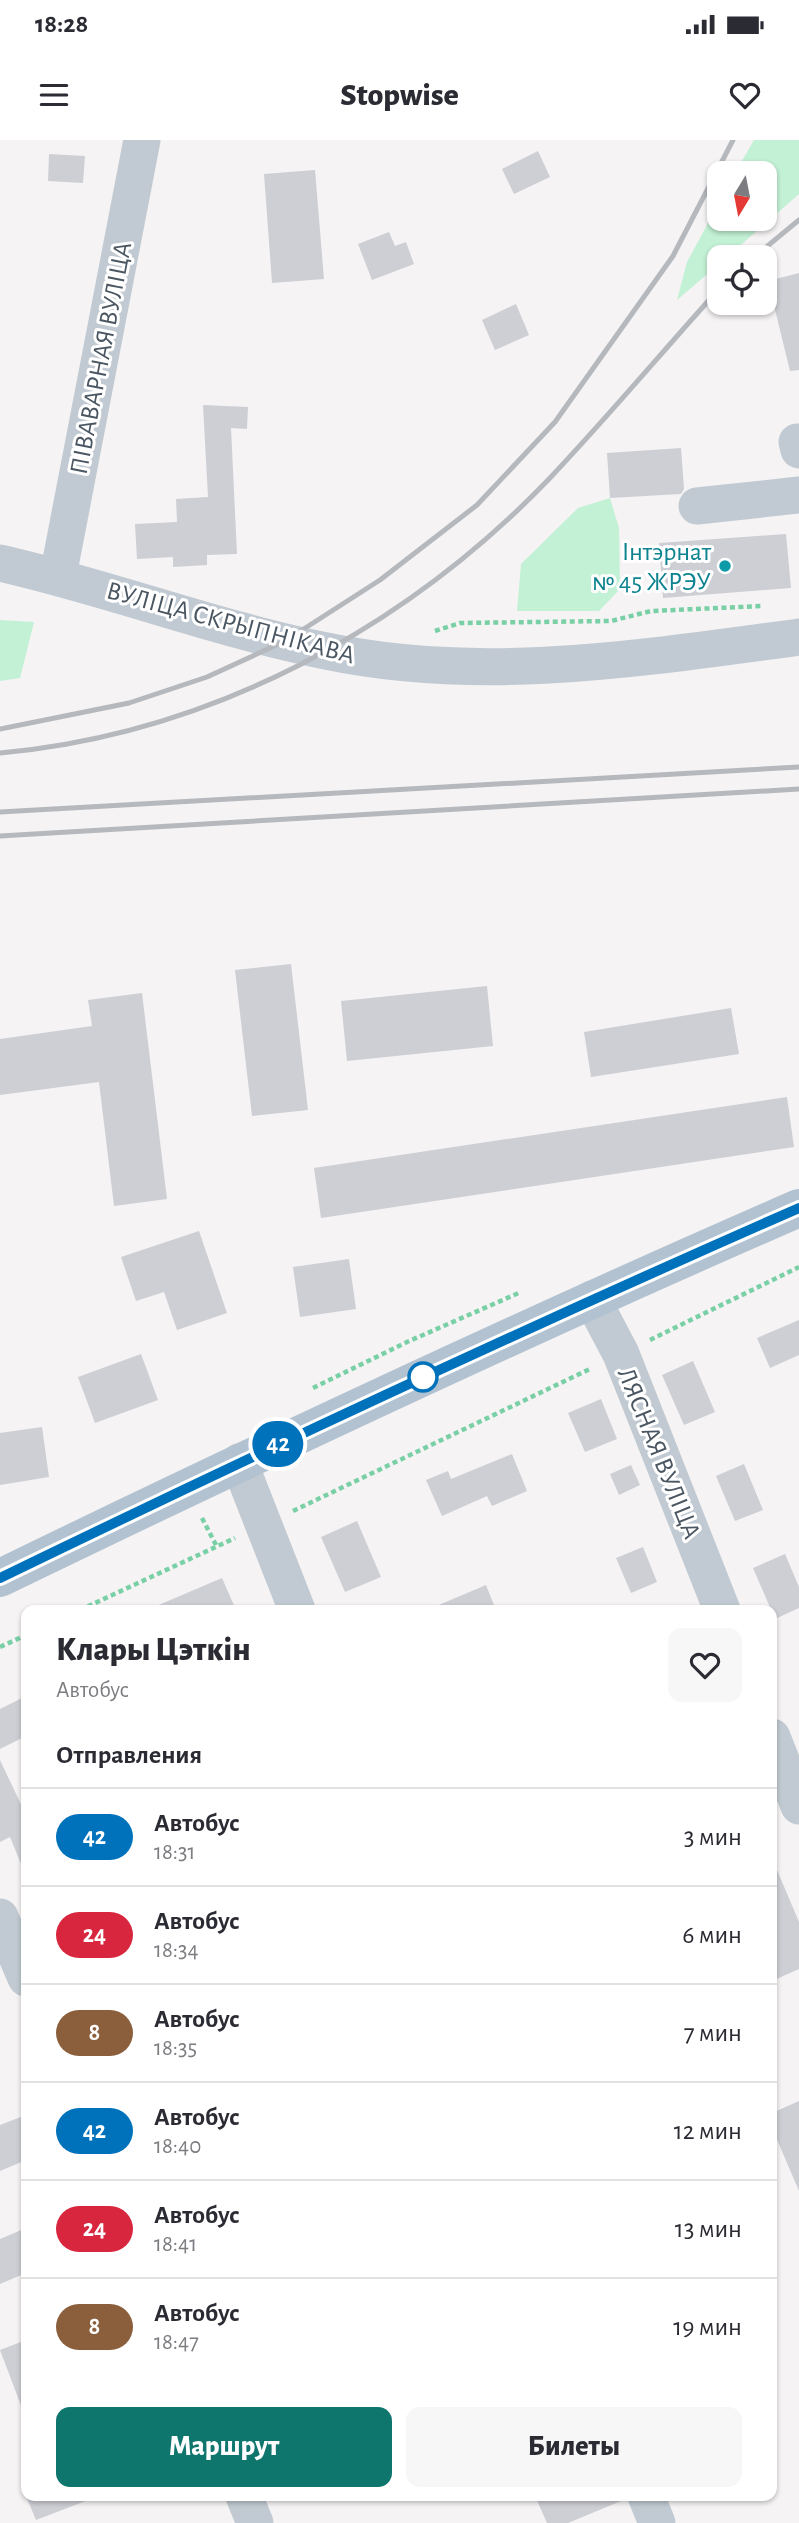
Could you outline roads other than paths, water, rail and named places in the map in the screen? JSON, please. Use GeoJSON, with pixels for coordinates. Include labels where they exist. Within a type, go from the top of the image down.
{"type":"FeatureCollection","features":[{"type":"Feature","properties":{"kind":"main road"},"geometry":{"type":"LineString","coordinates":[[0,1578],[239,1462],[592,1298],[799,1208]]}},
{"type":"Feature","properties":{"kind":"street","name":"ПІВАВАРНАЯ ВУЛІЦА"},"geometry":{"type":"LineString","coordinates":[[58,576],[142,140]]}},
{"type":"Feature","properties":{"kind":"street"},"geometry":{"type":"LineString","coordinates":[[697,506],[799,495]]}},
{"type":"Feature","properties":{"kind":"street","name":"ВУЛІЦА СКРЫПНІКАВА"},"geometry":{"type":"LineString","coordinates":[[0,563],[58,576],[317,649],[422,664],[475,667],[588,665],[799,636]]}},
{"type":"Feature","properties":{"kind":"street","name":"ЛЯСНАЯ ВУЛІЦА"},"geometry":{"type":"LineString","coordinates":[[592,1298],[621,1354],[720,1605]]}},
{"type":"Feature","properties":{"kind":"street"},"geometry":{"type":"LineString","coordinates":[[239,1462],[295,1605]]}},
{"type":"Feature","properties":{"kind":"street"},"geometry":{"type":"LineString","coordinates":[[777,1750],[799,1806]]}},
{"type":"Feature","properties":{"kind":"street"},"geometry":{"type":"LineString","coordinates":[[0,1917],[21,1966]]}},
{"type":"Feature","properties":{"kind":"street"},"geometry":{"type":"LineString","coordinates":[[246,2501],[255,2523]]}},
{"type":"Feature","properties":{"kind":"street"},"geometry":{"type":"LineString","coordinates":[[648,2501],[657,2523]]}},
{"type":"Feature","properties":{"kind":"railway"},"geometry":{"type":"LineString","coordinates":[[0,729],[129,703],[207,677],[285,641],[380,580],[477,505],[555,422],[673,256],[733,140]]}},
{"type":"Feature","properties":{"kind":"railway"},"geometry":{"type":"LineString","coordinates":[[769,245],[799,220]]}},
{"type":"Feature","properties":{"kind":"railway"},"geometry":{"type":"LineString","coordinates":[[0,753],[78,742],[154,723],[227,698],[298,666],[367,627],[431,583],[492,533],[549,479],[707,303]]}},
{"type":"Feature","properties":{"kind":"railway"},"geometry":{"type":"LineString","coordinates":[[0,812],[799,767]]}},
{"type":"Feature","properties":{"kind":"railway"},"geometry":{"type":"LineString","coordinates":[[0,836],[799,789]]}},
{"type":"Feature","properties":{"kind":"place","name":"Інтэрнат № 45 ЖРЭУ"},"geometry":{"type":"Point","coordinates":[725,566]}}]}
